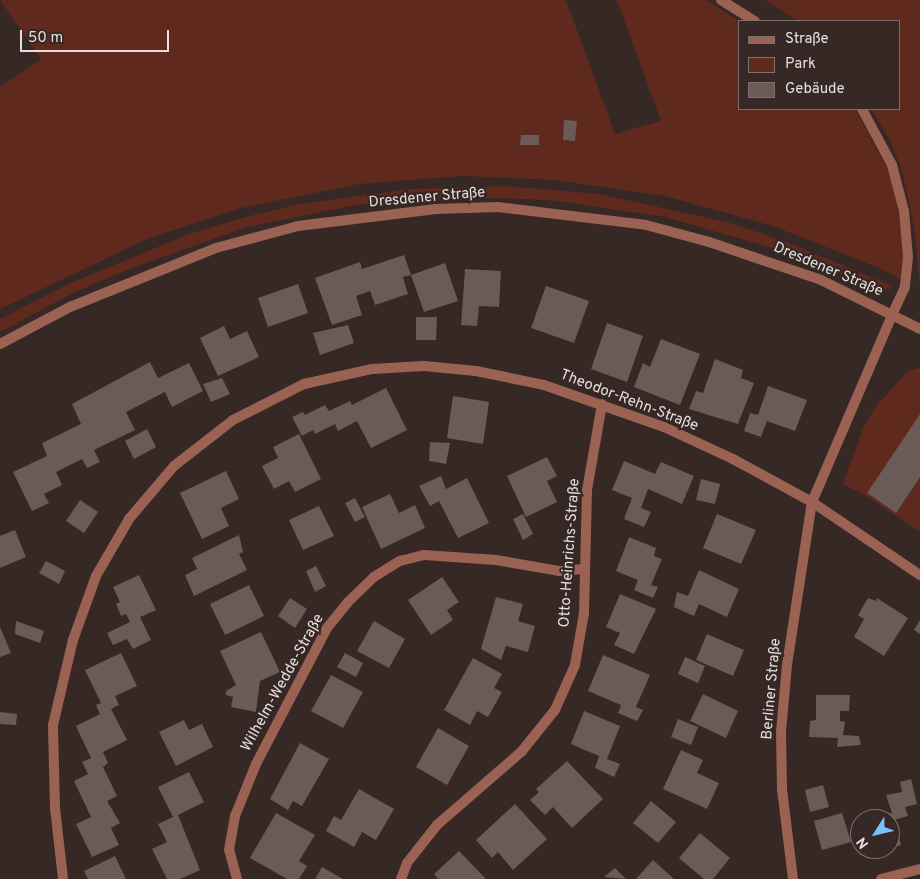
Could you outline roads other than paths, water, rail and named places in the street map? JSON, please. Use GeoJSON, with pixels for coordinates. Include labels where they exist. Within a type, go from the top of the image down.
{"type":"FeatureCollection","features":[{"type":"Feature","properties":{"kind":"street"},"geometry":{"type":"LineString","coordinates":[[721,0],[753,20]]}},
{"type":"Feature","properties":{"kind":"street","name":"Berliner Straße"},"geometry":{"type":"LineString","coordinates":[[793,879],[782,789],[781,732],[787,665],[812,502],[906,280],[908,257],[904,211],[892,165],[863,110]]}},
{"type":"Feature","properties":{"kind":"street","name":"Dresdener Straße"},"geometry":{"type":"LineString","coordinates":[[0,344],[70,307],[216,248],[298,226],[436,209],[498,207],[646,225],[764,258],[821,280],[920,329]]}},
{"type":"Feature","properties":{"kind":"street","name":"Theodor-Rehn-Straße"},"geometry":{"type":"LineString","coordinates":[[63,879],[55,808],[52,725],[73,640],[96,576],[129,520],[174,466],[233,420],[304,384],[372,369],[424,366],[476,371],[544,385],[664,426],[812,502]]}},
{"type":"Feature","properties":{"kind":"street","name":"Otto-Heinrichs-Straße"},"geometry":{"type":"LineString","coordinates":[[400,879],[407,863],[437,825],[522,751],[555,710],[575,665],[584,613],[587,490],[602,404]]}},
{"type":"Feature","properties":{"kind":"street"},"geometry":{"type":"LineString","coordinates":[[812,502],[920,575]]}},
{"type":"Feature","properties":{"kind":"street","name":"Wilhelm-Wedde-Straße"},"geometry":{"type":"LineString","coordinates":[[237,879],[229,850],[235,816],[256,764],[326,628],[348,602],[374,577],[400,561],[424,555],[496,560],[560,571],[585,569]]}},
{"type":"Feature","properties":{"kind":"street"},"geometry":{"type":"LineString","coordinates":[[881,879],[920,869]]}}]}
